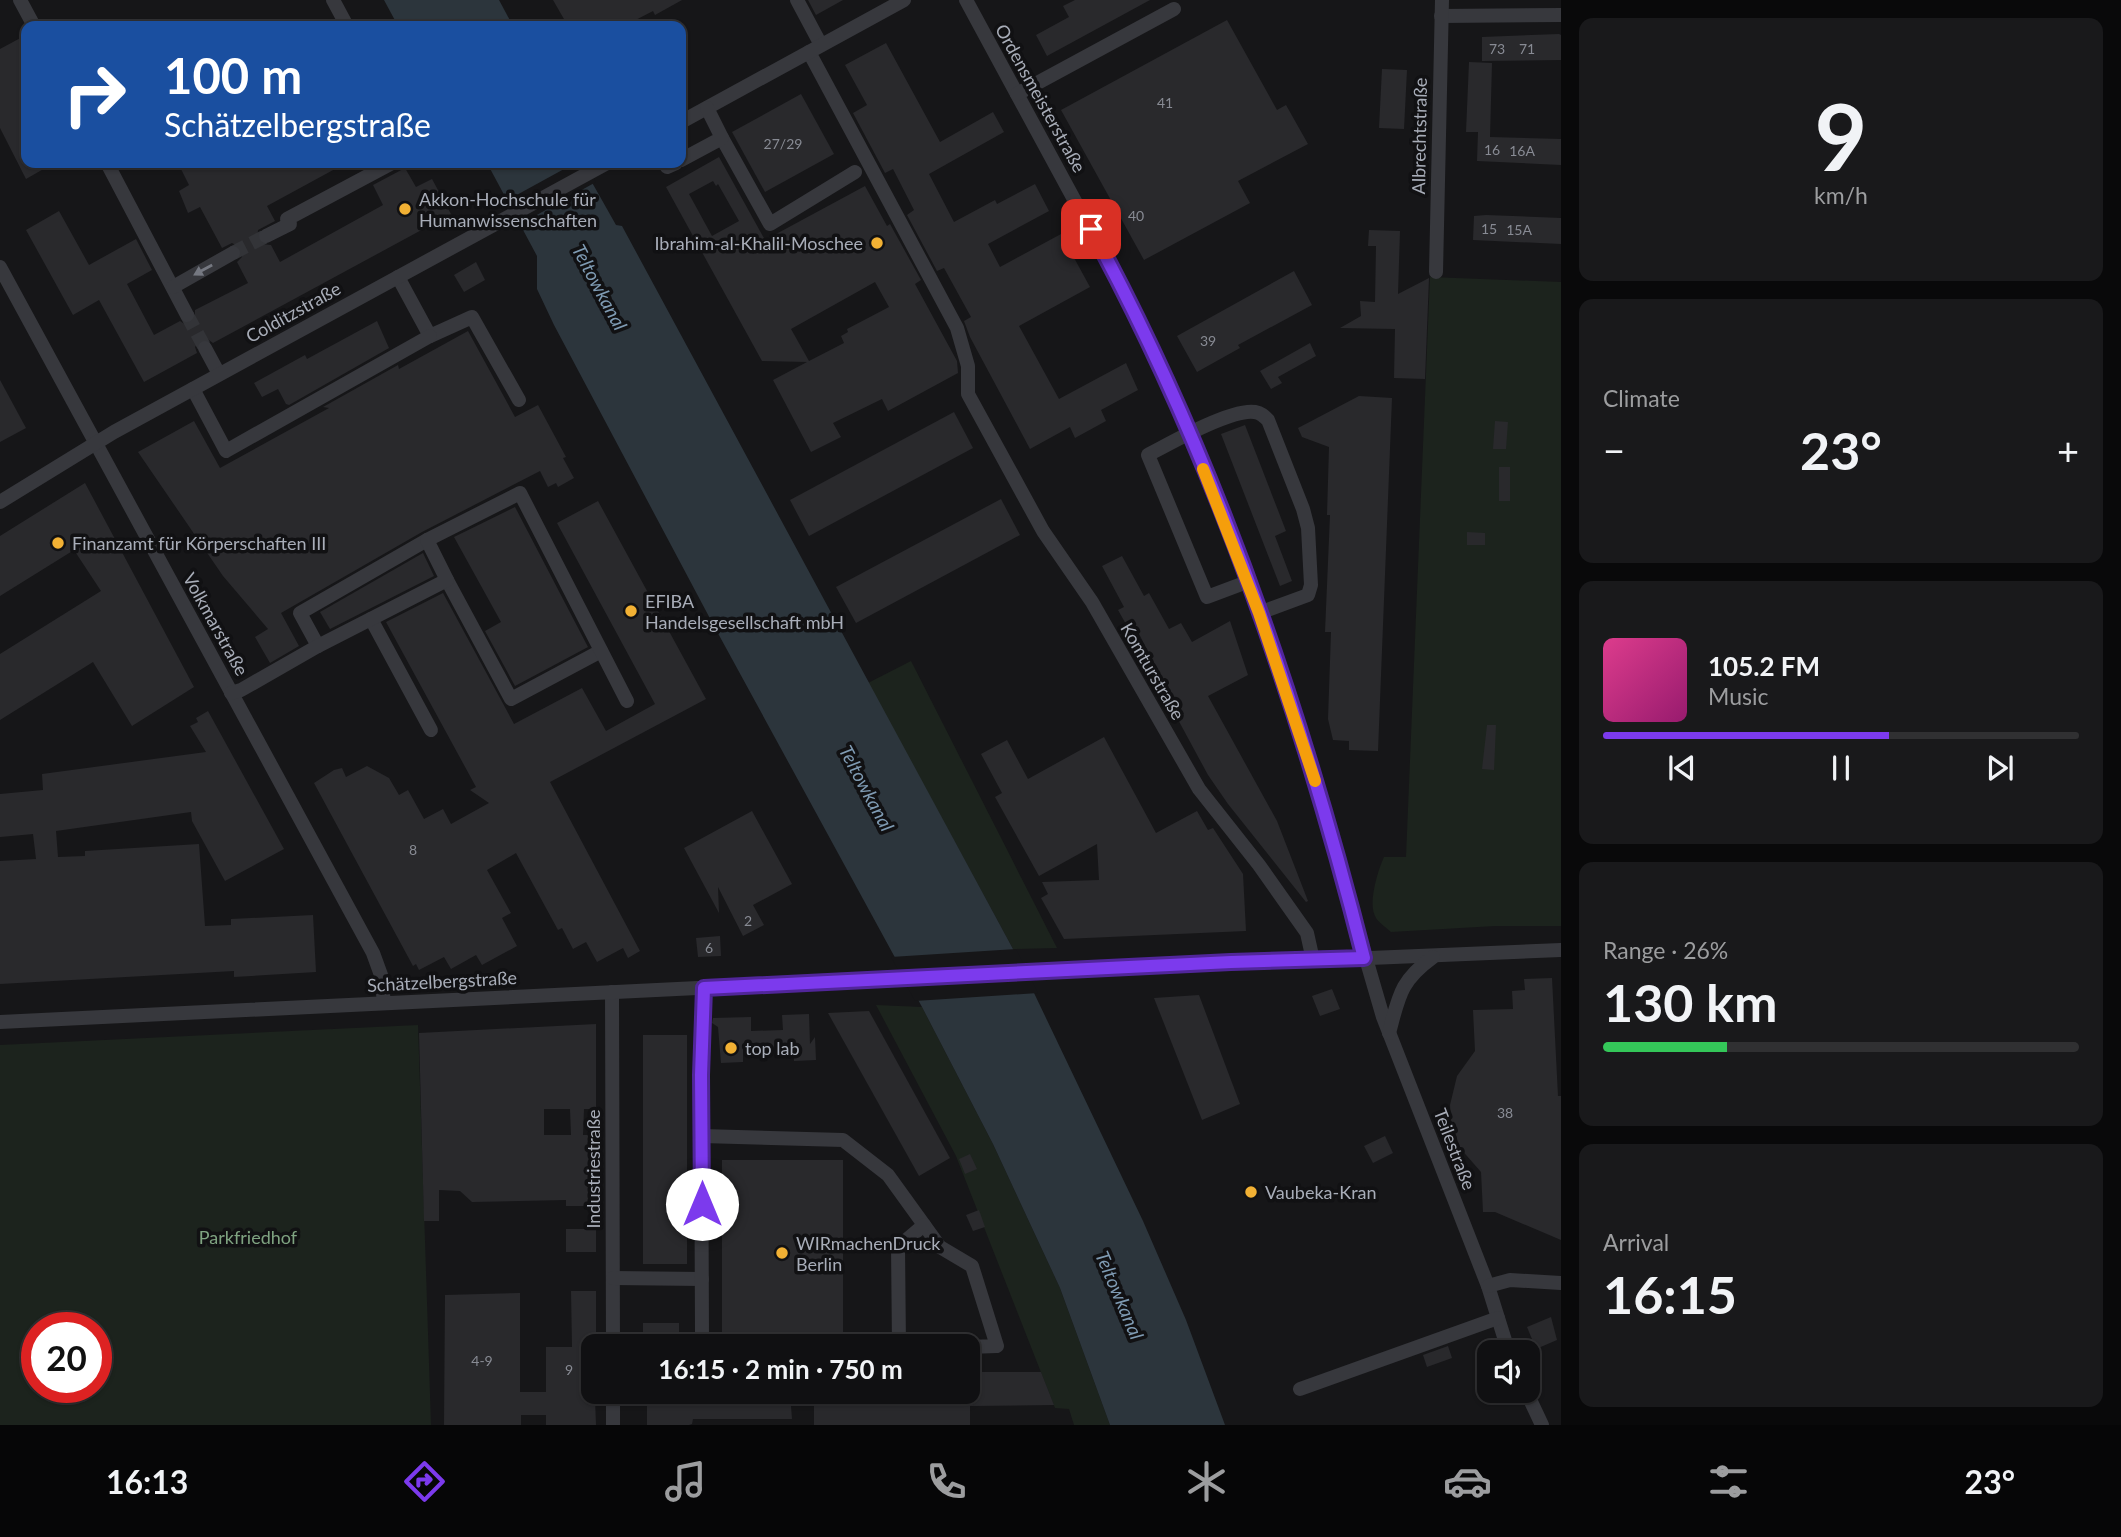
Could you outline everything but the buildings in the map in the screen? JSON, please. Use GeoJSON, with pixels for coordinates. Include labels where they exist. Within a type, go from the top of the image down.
{"type":"FeatureCollection","features":[{"type":"Feature","properties":{"kind":"street"},"geometry":{"type":"LineString","coordinates":[[20,0],[31,21]]}},
{"type":"Feature","properties":{"kind":"street"},"geometry":{"type":"LineString","coordinates":[[333,0],[344,21]]}},
{"type":"Feature","properties":{"kind":"street"},"geometry":{"type":"LineString","coordinates":[[797,0],[815,49]]}},
{"type":"Feature","properties":{"kind":"street"},"geometry":{"type":"LineString","coordinates":[[686,119],[904,0]]}},
{"type":"Feature","properties":{"kind":"street","name":"Ordensmeisterstraße"},"geometry":{"type":"LineString","coordinates":[[966,0],[1121,286],[1189,434],[1259,613],[1332,836],[1364,958]]}},
{"type":"Feature","properties":{"kind":"street","name":"Albrechtstraße"},"geometry":{"type":"LineString","coordinates":[[1436,272],[1442,0]]}},
{"type":"Feature","properties":{"kind":"street"},"geometry":{"type":"LineString","coordinates":[[1017,94],[1174,9]]}},
{"type":"Feature","properties":{"kind":"street"},"geometry":{"type":"LineString","coordinates":[[1441,16],[1561,15]]}},
{"type":"Feature","properties":{"kind":"street","name":"Komturstraße"},"geometry":{"type":"LineString","coordinates":[[815,49],[957,328],[968,366],[968,394],[1043,531],[1092,602],[1199,789],[1259,865],[1307,933],[1313,960]]}},
{"type":"Feature","properties":{"kind":"street"},"geometry":{"type":"LineString","coordinates":[[707,108],[770,224],[855,173]]}},
{"type":"Feature","properties":{"kind":"street"},"geometry":{"type":"LineString","coordinates":[[686,157],[722,138]]}},
{"type":"Feature","properties":{"kind":"street"},"geometry":{"type":"LineString","coordinates":[[110,168],[187,315]]}},
{"type":"Feature","properties":{"kind":"street"},"geometry":{"type":"LineString","coordinates":[[266,236],[290,224],[287,219],[383,168]]}},
{"type":"Feature","properties":{"kind":"street","name":"Colditzstraße"},"geometry":{"type":"LineString","coordinates":[[0,502],[96,443],[219,374],[598,168]]}},
{"type":"Feature","properties":{"kind":"street"},"geometry":{"type":"LineString","coordinates":[[173,287],[233,253]]}},
{"type":"Feature","properties":{"kind":"street","name":"Volkmarstraße"},"geometry":{"type":"LineString","coordinates":[[0,267],[373,953],[381,975],[384,1003]]}},
{"type":"Feature","properties":{"kind":"street"},"geometry":{"type":"LineString","coordinates":[[398,277],[430,336]]}},
{"type":"Feature","properties":{"kind":"street"},"geometry":{"type":"LineString","coordinates":[[193,389],[226,451],[430,336],[472,317],[519,400]]}},
{"type":"Feature","properties":{"kind":"street"},"geometry":{"type":"LineString","coordinates":[[205,348],[219,374]]}},
{"type":"Feature","properties":{"kind":"street"},"geometry":{"type":"LineString","coordinates":[[1247,582],[1206,597],[1148,454],[1240,413],[1257,412],[1268,420],[1308,528],[1311,585],[1308,595],[1259,613]]}},
{"type":"Feature","properties":{"kind":"street"},"geometry":{"type":"LineString","coordinates":[[318,646],[300,613],[427,540],[520,493],[627,701]]}},
{"type":"Feature","properties":{"kind":"street"},"geometry":{"type":"LineString","coordinates":[[427,540],[511,699],[601,651]]}},
{"type":"Feature","properties":{"kind":"street"},"geometry":{"type":"LineString","coordinates":[[232,693],[447,580]]}},
{"type":"Feature","properties":{"kind":"street"},"geometry":{"type":"LineString","coordinates":[[370,619],[431,730]]}},
{"type":"Feature","properties":{"kind":"street"},"geometry":{"type":"LineString","coordinates":[[1313,960],[1561,950]]}},
{"type":"Feature","properties":{"kind":"street"},"geometry":{"type":"LineString","coordinates":[[1388,1033],[1401,989],[1416,969],[1434,956]]}},
{"type":"Feature","properties":{"kind":"street","name":"Teilestraße"},"geometry":{"type":"LineString","coordinates":[[1364,958],[1388,1033],[1488,1286],[1505,1340]]}},
{"type":"Feature","properties":{"kind":"street","name":"Schätzelbergstraße"},"geometry":{"type":"LineString","coordinates":[[0,1022],[1313,960]]}},
{"type":"Feature","properties":{"kind":"street"},"geometry":{"type":"LineString","coordinates":[[702,1334],[704,988]]}},
{"type":"Feature","properties":{"kind":"street","name":"Industriestraße"},"geometry":{"type":"LineString","coordinates":[[612,992],[613,1334]]}},
{"type":"Feature","properties":{"kind":"street"},"geometry":{"type":"LineString","coordinates":[[702,1136],[843,1140],[888,1175],[940,1247],[972,1266],[997,1346],[980,1347]]}},
{"type":"Feature","properties":{"kind":"street"},"geometry":{"type":"LineString","coordinates":[[899,1334],[898,1247],[924,1224]]}},
{"type":"Feature","properties":{"kind":"street"},"geometry":{"type":"LineString","coordinates":[[613,1278],[702,1279]]}},
{"type":"Feature","properties":{"kind":"street"},"geometry":{"type":"LineString","coordinates":[[1488,1286],[1510,1280],[1561,1283]]}},
{"type":"Feature","properties":{"kind":"street"},"geometry":{"type":"LineString","coordinates":[[1300,1389],[1499,1318]]}},
{"type":"Feature","properties":{"kind":"street"},"geometry":{"type":"LineString","coordinates":[[1532,1403],[1542,1425]]}},
{"type":"Feature","properties":{"kind":"street"},"geometry":{"type":"LineString","coordinates":[[613,1404],[613,1425]]}},
{"type":"Feature","properties":{"kind":"green space"},"geometry":{"type":"Polygon","coordinates":[[[1430,277],[1561,282],[1561,926],[1495,926],[1391,932],[1378,921],[1373,910],[1375,887],[1384,857],[1406,857],[1430,277]]]}},
{"type":"Feature","properties":{"kind":"green space"},"geometry":{"type":"Polygon","coordinates":[[[911,661],[1057,948],[1013,949],[868,683],[911,661]]]}},
{"type":"Feature","properties":{"kind":"green space"},"geometry":{"type":"Polygon","coordinates":[[[876,1005],[922,1007],[993,1144],[1060,1288],[1110,1425],[1074,1425],[1069,1409],[1055,1408],[956,1156],[876,1005]]]}},
{"type":"Feature","properties":{"kind":"green space","name":"Parkfriedhof"},"geometry":{"type":"Polygon","coordinates":[[[418,1025],[431,1425],[0,1425],[0,1045],[418,1025]]]}},
{"type":"Feature","properties":{"kind":"water"},"geometry":{"type":"Polygon","coordinates":[[[384,0],[499,0],[510,21],[395,21],[384,0]]]}},
{"type":"Feature","properties":{"kind":"water","name":"Teltowkanal"},"geometry":{"type":"Polygon","coordinates":[[[490,168],[584,168],[616,225],[622,226],[1013,949],[1143,1221],[1186,1320],[1225,1425],[1110,1425],[1060,1288],[993,1144],[922,1007],[714,626],[554,325],[537,289],[537,256],[490,168]]]}},
{"type":"Feature","properties":{"kind":"pier"},"geometry":{"type":"Polygon","coordinates":[[[566,168],[588,168],[596,182],[517,226],[504,202],[566,168]]]}},
{"type":"Feature","properties":{"kind":"pier"},"geometry":{"type":"Polygon","coordinates":[[[1016,949],[1038,993],[915,1001],[891,957],[1016,949]]]}},
{"type":"Feature","properties":{"kind":"tunnel"},"geometry":{"type":"LineString","coordinates":[[233,253],[266,236]]}},
{"type":"Feature","properties":{"kind":"tunnel"},"geometry":{"type":"LineString","coordinates":[[187,315],[205,348]]}},
{"type":"Feature","properties":{"kind":"slow traffic"},"geometry":{"type":"LineString","coordinates":[[1203,469],[1259,613],[1315,781]]}},
{"type":"Feature","properties":{"kind":"place","name":"Akkon-Hochschule für Humanwissenschaften"},"geometry":{"type":"Point","coordinates":[405,209]}},
{"type":"Feature","properties":{"kind":"place","name":"Ibrahim-al-Khalil-Moschee"},"geometry":{"type":"Point","coordinates":[877,243]}},
{"type":"Feature","properties":{"kind":"place","name":"Finanzamt für Körperschaften III"},"geometry":{"type":"Point","coordinates":[58,543]}},
{"type":"Feature","properties":{"kind":"place","name":"EFIBA Handelsgesellschaft mbH"},"geometry":{"type":"Point","coordinates":[631,611]}},
{"type":"Feature","properties":{"kind":"place","name":"top lab"},"geometry":{"type":"Point","coordinates":[731,1048]}},
{"type":"Feature","properties":{"kind":"place","name":"Vaubeka-Kran"},"geometry":{"type":"Point","coordinates":[1251,1192]}},
{"type":"Feature","properties":{"kind":"place","name":"WIRmachenDruck Berlin"},"geometry":{"type":"Point","coordinates":[782,1253]}},
{"type":"Feature","properties":{"kind":"route"},"geometry":{"type":"LineString","coordinates":[[702,1204],[701,1075],[704,988],[1364,958],[1332,836],[1259,613],[1172,393],[1091,229]]}}]}
